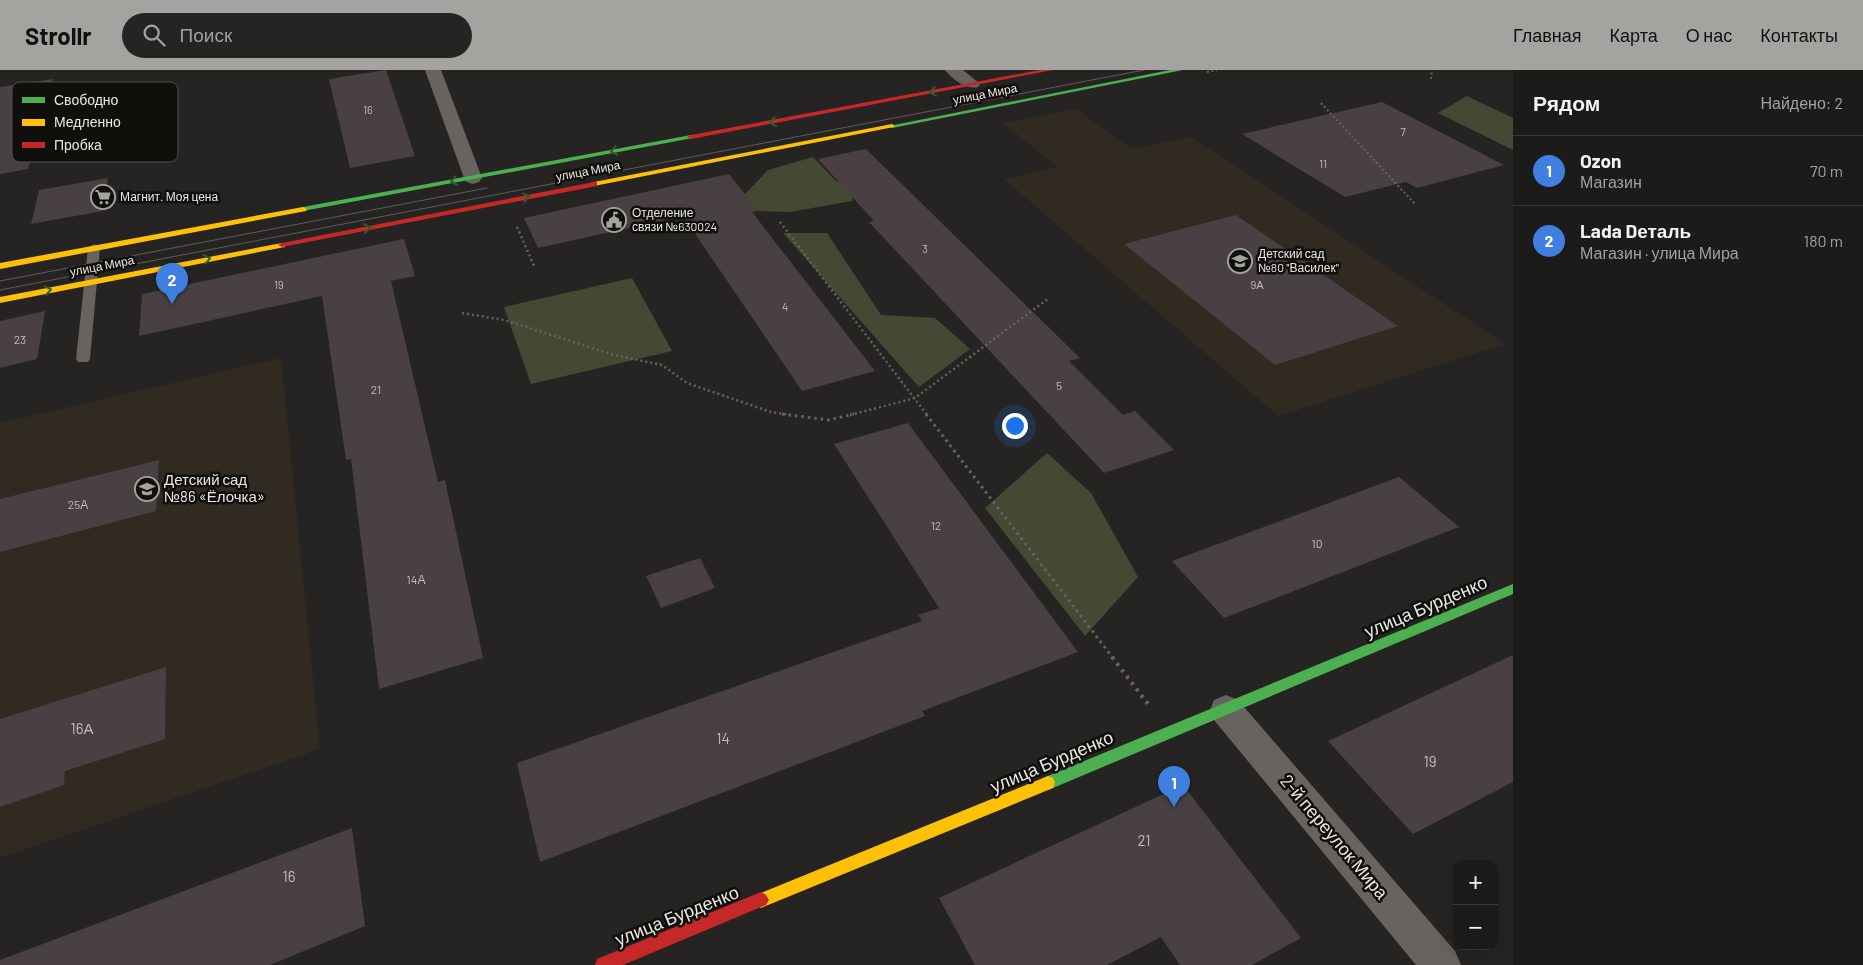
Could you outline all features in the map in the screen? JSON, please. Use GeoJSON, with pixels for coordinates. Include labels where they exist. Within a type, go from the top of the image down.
{"type":"FeatureCollection","features":[{"type":"Feature","properties":{"kind":"street"},"geometry":{"type":"LineString","coordinates":[[433,70],[473,178]]}},
{"type":"Feature","properties":{"kind":"street"},"geometry":{"type":"LineString","coordinates":[[953,70],[972,84]]}},
{"type":"Feature","properties":{"kind":"street","name":"улица Мира"},"geometry":{"type":"LineString","coordinates":[[0,266],[1050,70]]}},
{"type":"Feature","properties":{"kind":"street","name":"улица Мира"},"geometry":{"type":"LineString","coordinates":[[0,300],[1180,70]]}},
{"type":"Feature","properties":{"kind":"street","name":"улица Бурденко"},"geometry":{"type":"LineString","coordinates":[[603,965],[1226,710],[1513,589]]}},
{"type":"Feature","properties":{"kind":"street","name":"2-й переулок Мира"},"geometry":{"type":"LineString","coordinates":[[1226,710],[1441,965]]}},
{"type":"Feature","properties":{"kind":"lane"},"geometry":{"type":"LineString","coordinates":[[83,360],[94,248]]}},
{"type":"Feature","properties":{"kind":"path"},"geometry":{"type":"LineString","coordinates":[[1431,80],[1432,70]]}},
{"type":"Feature","properties":{"kind":"path"},"geometry":{"type":"LineString","coordinates":[[1321,103],[1416,206]]}},
{"type":"Feature","properties":{"kind":"path"},"geometry":{"type":"LineString","coordinates":[[514,220],[535,268]]}},
{"type":"Feature","properties":{"kind":"path"},"geometry":{"type":"LineString","coordinates":[[780,222],[1170,732]]}},
{"type":"Feature","properties":{"kind":"path"},"geometry":{"type":"LineString","coordinates":[[462,313],[504,320],[614,355],[662,365],[686,383],[771,412],[829,420],[915,398],[1049,298]]}},
{"type":"Feature","properties":{"kind":"shaded area","name":"Детский сад №80 \"Василек\""},"geometry":{"type":"Polygon","coordinates":[[[1076,109],[1132,149],[1191,137],[1505,344],[1278,416],[1004,179],[1058,167],[1003,123],[1076,109]]]}},
{"type":"Feature","properties":{"kind":"shaded area"},"geometry":{"type":"Polygon","coordinates":[[[281,358],[320,749],[0,858],[0,423],[281,358]]]}},
{"type":"Feature","properties":{"kind":"green space"},"geometry":{"type":"Polygon","coordinates":[[[1467,96],[1513,118],[1513,150],[1438,113],[1467,96]]]}},
{"type":"Feature","properties":{"kind":"green space"},"geometry":{"type":"Polygon","coordinates":[[[813,157],[836,181],[856,187],[852,201],[790,212],[758,211],[744,195],[768,170],[813,157]]]}},
{"type":"Feature","properties":{"kind":"green space"},"geometry":{"type":"Polygon","coordinates":[[[783,233],[827,233],[881,315],[935,318],[970,349],[919,387],[783,233]]]}},
{"type":"Feature","properties":{"kind":"green space"},"geometry":{"type":"Polygon","coordinates":[[[632,278],[672,351],[531,384],[504,307],[632,278]]]}},
{"type":"Feature","properties":{"kind":"green space"},"geometry":{"type":"Polygon","coordinates":[[[1047,453],[1091,493],[1138,577],[1085,636],[985,508],[1047,453]]]}},
{"type":"Feature","properties":{"kind":"building"},"geometry":{"type":"Polygon","coordinates":[[[386,70],[415,156],[350,168],[329,79],[386,70]]]}},
{"type":"Feature","properties":{"kind":"building"},"geometry":{"type":"Polygon","coordinates":[[[53,79],[52,82],[33,82],[53,79]]]}},
{"type":"Feature","properties":{"kind":"building"},"geometry":{"type":"Polygon","coordinates":[[[12,85],[12,162],[30,162],[28,169],[0,174],[0,87],[12,85]]]}},
{"type":"Feature","properties":{"kind":"building"},"geometry":{"type":"Polygon","coordinates":[[[1382,102],[1504,165],[1417,188],[1406,182],[1345,197],[1242,134],[1382,102]]]}},
{"type":"Feature","properties":{"kind":"building"},"geometry":{"type":"Polygon","coordinates":[[[866,149],[1080,358],[1069,361],[1123,415],[1135,411],[1174,450],[1104,473],[869,222],[874,221],[818,159],[866,149]]]}},
{"type":"Feature","properties":{"kind":"building"},"geometry":{"type":"Polygon","coordinates":[[[729,174],[758,211],[752,212],[875,371],[802,391],[683,216],[538,248],[524,218],[729,174]]]}},
{"type":"Feature","properties":{"kind":"building"},"geometry":{"type":"Polygon","coordinates":[[[108,178],[103,211],[31,224],[39,190],[108,178]]]}},
{"type":"Feature","properties":{"kind":"building"},"geometry":{"type":"Polygon","coordinates":[[[1236,215],[1398,326],[1275,365],[1124,244],[1236,215]]]}},
{"type":"Feature","properties":{"kind":"building"},"geometry":{"type":"Polygon","coordinates":[[[404,239],[415,276],[391,281],[438,482],[445,480],[483,658],[379,689],[351,459],[346,460],[322,296],[139,336],[142,294],[404,239]]]}},
{"type":"Feature","properties":{"kind":"building"},"geometry":{"type":"Polygon","coordinates":[[[45,311],[37,359],[0,368],[0,321],[45,311]]]}},
{"type":"Feature","properties":{"kind":"building"},"geometry":{"type":"Polygon","coordinates":[[[908,423],[1078,652],[922,711],[925,716],[540,862],[517,763],[922,621],[918,615],[939,608],[834,444],[908,423]]]}},
{"type":"Feature","properties":{"kind":"building"},"geometry":{"type":"Polygon","coordinates":[[[159,460],[156,511],[0,552],[0,499],[159,460]]]}},
{"type":"Feature","properties":{"kind":"building"},"geometry":{"type":"Polygon","coordinates":[[[1399,477],[1459,527],[1224,618],[1172,561],[1399,477]]]}},
{"type":"Feature","properties":{"kind":"building"},"geometry":{"type":"Polygon","coordinates":[[[700,558],[715,588],[661,608],[646,576],[700,558]]]}},
{"type":"Feature","properties":{"kind":"building"},"geometry":{"type":"Polygon","coordinates":[[[1513,655],[1513,782],[1413,834],[1328,741],[1513,655]]]}},
{"type":"Feature","properties":{"kind":"building"},"geometry":{"type":"Polygon","coordinates":[[[166,667],[165,739],[65,771],[64,785],[0,807],[0,719],[166,667]]]}},
{"type":"Feature","properties":{"kind":"building"},"geometry":{"type":"Polygon","coordinates":[[[1183,785],[1301,938],[1252,965],[1180,965],[1161,937],[1107,965],[975,965],[939,898],[1183,785]]]}},
{"type":"Feature","properties":{"kind":"building"},"geometry":{"type":"Polygon","coordinates":[[[352,828],[365,926],[270,965],[0,965],[0,960],[352,828]]]}},
{"type":"Feature","properties":{"kind":"tram line"},"geometry":{"type":"LineString","coordinates":[[0,290],[1144,70]]}},
{"type":"Feature","properties":{"kind":"tram line"},"geometry":{"type":"LineString","coordinates":[[0,281],[487,188]]}},
{"type":"Feature","properties":{"kind":"traffic: fast"},"geometry":{"type":"LineString","coordinates":[[892,126],[1180,70]]}},
{"type":"Feature","properties":{"kind":"traffic: fast"},"geometry":{"type":"LineString","coordinates":[[303,209],[691,137]]}},
{"type":"Feature","properties":{"kind":"traffic: fast"},"geometry":{"type":"LineString","coordinates":[[1048,783],[1513,589]]}},
{"type":"Feature","properties":{"kind":"traffic: slow"},"geometry":{"type":"LineString","coordinates":[[594,184],[892,126]]}},
{"type":"Feature","properties":{"kind":"traffic: slow"},"geometry":{"type":"LineString","coordinates":[[0,266],[303,209]]}},
{"type":"Feature","properties":{"kind":"traffic: slow"},"geometry":{"type":"LineString","coordinates":[[0,300],[282,245]]}},
{"type":"Feature","properties":{"kind":"traffic: slow"},"geometry":{"type":"LineString","coordinates":[[761,900],[1048,783]]}},
{"type":"Feature","properties":{"kind":"traffic: jam"},"geometry":{"type":"LineString","coordinates":[[691,137],[1050,70]]}},
{"type":"Feature","properties":{"kind":"traffic: jam"},"geometry":{"type":"LineString","coordinates":[[282,245],[594,184]]}},
{"type":"Feature","properties":{"kind":"traffic: jam"},"geometry":{"type":"LineString","coordinates":[[603,965],[761,900]]}},
{"type":"Feature","properties":{"kind":"place","name":"Магнит. Моя цена"},"geometry":{"type":"Point","coordinates":[103,197]}},
{"type":"Feature","properties":{"kind":"place","name":"Отделение связи №630024"},"geometry":{"type":"Point","coordinates":[614,220]}},
{"type":"Feature","properties":{"kind":"place","name":"Детский сад №80 \"Василек\""},"geometry":{"type":"Point","coordinates":[1240,261]}},
{"type":"Feature","properties":{"kind":"place","name":"Lada Dеталь"},"geometry":{"type":"Point","coordinates":[172,304]}},
{"type":"Feature","properties":{"kind":"place","name":"Детский сад №86 «Ёлочка»"},"geometry":{"type":"Point","coordinates":[147,489]}},
{"type":"Feature","properties":{"kind":"place","name":"Ozon"},"geometry":{"type":"Point","coordinates":[1174,807]}}]}
